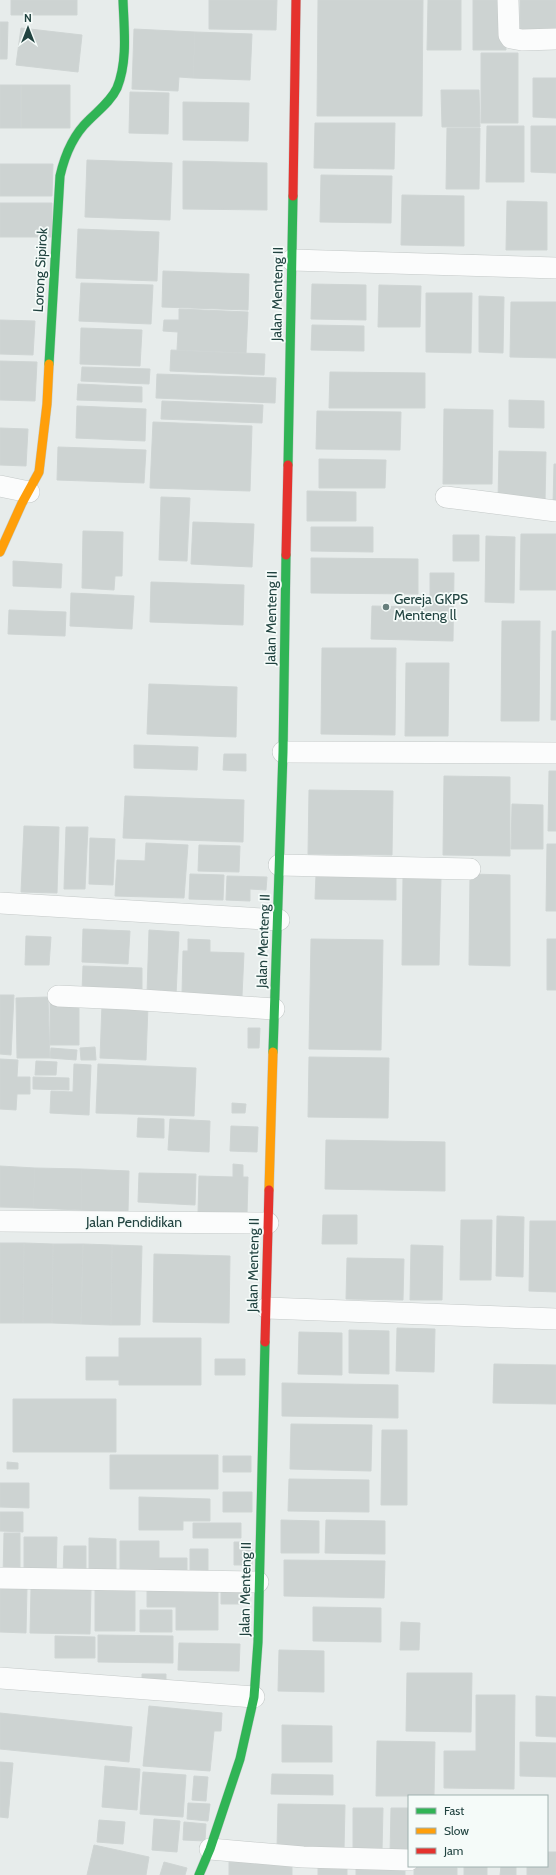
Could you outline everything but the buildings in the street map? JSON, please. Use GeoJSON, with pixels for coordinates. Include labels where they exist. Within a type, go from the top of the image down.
{"type":"FeatureCollection","features":[{"type":"Feature","properties":{"kind":"street","name":"Lorong Sipirok"},"geometry":{"type":"LineString","coordinates":[[0,552],[22,503],[39,472],[46,412],[58,185],[61,167],[67,149],[79,129],[109,101],[117,89],[123,58],[123,0]]}},
{"type":"Feature","properties":{"kind":"street","name":"Jalan Menteng II"},"geometry":{"type":"LineString","coordinates":[[199,1875],[210,1849],[240,1759],[254,1697],[258,1642],[258,1582],[267,1308],[274,1009],[279,920],[279,865],[283,752],[296,0]]}},
{"type":"Feature","properties":{"kind":"street"},"geometry":{"type":"LineString","coordinates":[[508,0],[509,35],[511,38],[522,40],[556,39]]}},
{"type":"Feature","properties":{"kind":"street"},"geometry":{"type":"LineString","coordinates":[[292,260],[556,268]]}},
{"type":"Feature","properties":{"kind":"street"},"geometry":{"type":"LineString","coordinates":[[0,486],[29,492]]}},
{"type":"Feature","properties":{"kind":"street"},"geometry":{"type":"LineString","coordinates":[[446,497],[556,511]]}},
{"type":"Feature","properties":{"kind":"street"},"geometry":{"type":"LineString","coordinates":[[283,752],[556,753]]}},
{"type":"Feature","properties":{"kind":"street"},"geometry":{"type":"LineString","coordinates":[[279,865],[470,869]]}},
{"type":"Feature","properties":{"kind":"street"},"geometry":{"type":"LineString","coordinates":[[0,903],[279,920]]}},
{"type":"Feature","properties":{"kind":"street"},"geometry":{"type":"LineString","coordinates":[[58,996],[128,999],[274,1009]]}},
{"type":"Feature","properties":{"kind":"street","name":"Jalan Pendidikan"},"geometry":{"type":"LineString","coordinates":[[0,1221],[268,1223]]}},
{"type":"Feature","properties":{"kind":"street"},"geometry":{"type":"LineString","coordinates":[[267,1308],[556,1319]]}},
{"type":"Feature","properties":{"kind":"street"},"geometry":{"type":"LineString","coordinates":[[0,1578],[258,1582]]}},
{"type":"Feature","properties":{"kind":"street"},"geometry":{"type":"LineString","coordinates":[[0,1678],[254,1697]]}},
{"type":"Feature","properties":{"kind":"street"},"geometry":{"type":"LineString","coordinates":[[210,1849],[303,1857],[408,1860]]}},
{"type":"Feature","properties":{"kind":"traffic: fast"},"geometry":{"type":"LineString","coordinates":[[49,364],[60,176],[70,145],[78,132],[108,101],[117,88],[123,67],[124,56],[123,0]]}},
{"type":"Feature","properties":{"kind":"traffic: fast"},"geometry":{"type":"LineString","coordinates":[[288,465],[293,196]]}},
{"type":"Feature","properties":{"kind":"traffic: fast"},"geometry":{"type":"LineString","coordinates":[[273,1052],[283,752],[286,555]]}},
{"type":"Feature","properties":{"kind":"traffic: fast"},"geometry":{"type":"LineString","coordinates":[[199,1875],[210,1849],[240,1759],[254,1697],[258,1642],[265,1342]]}},
{"type":"Feature","properties":{"kind":"traffic: slow"},"geometry":{"type":"LineString","coordinates":[[0,552],[22,503],[39,472],[47,404],[49,364]]}},
{"type":"Feature","properties":{"kind":"traffic: slow"},"geometry":{"type":"LineString","coordinates":[[269,1190],[273,1052]]}},
{"type":"Feature","properties":{"kind":"traffic: jam"},"geometry":{"type":"LineString","coordinates":[[293,196],[296,0]]}},
{"type":"Feature","properties":{"kind":"traffic: jam"},"geometry":{"type":"LineString","coordinates":[[286,555],[288,465]]}},
{"type":"Feature","properties":{"kind":"traffic: jam"},"geometry":{"type":"LineString","coordinates":[[265,1342],[269,1190]]}},
{"type":"Feature","properties":{"kind":"place","name":"Gereja GKPS Menteng ll"},"geometry":{"type":"Point","coordinates":[386,607]}}]}
